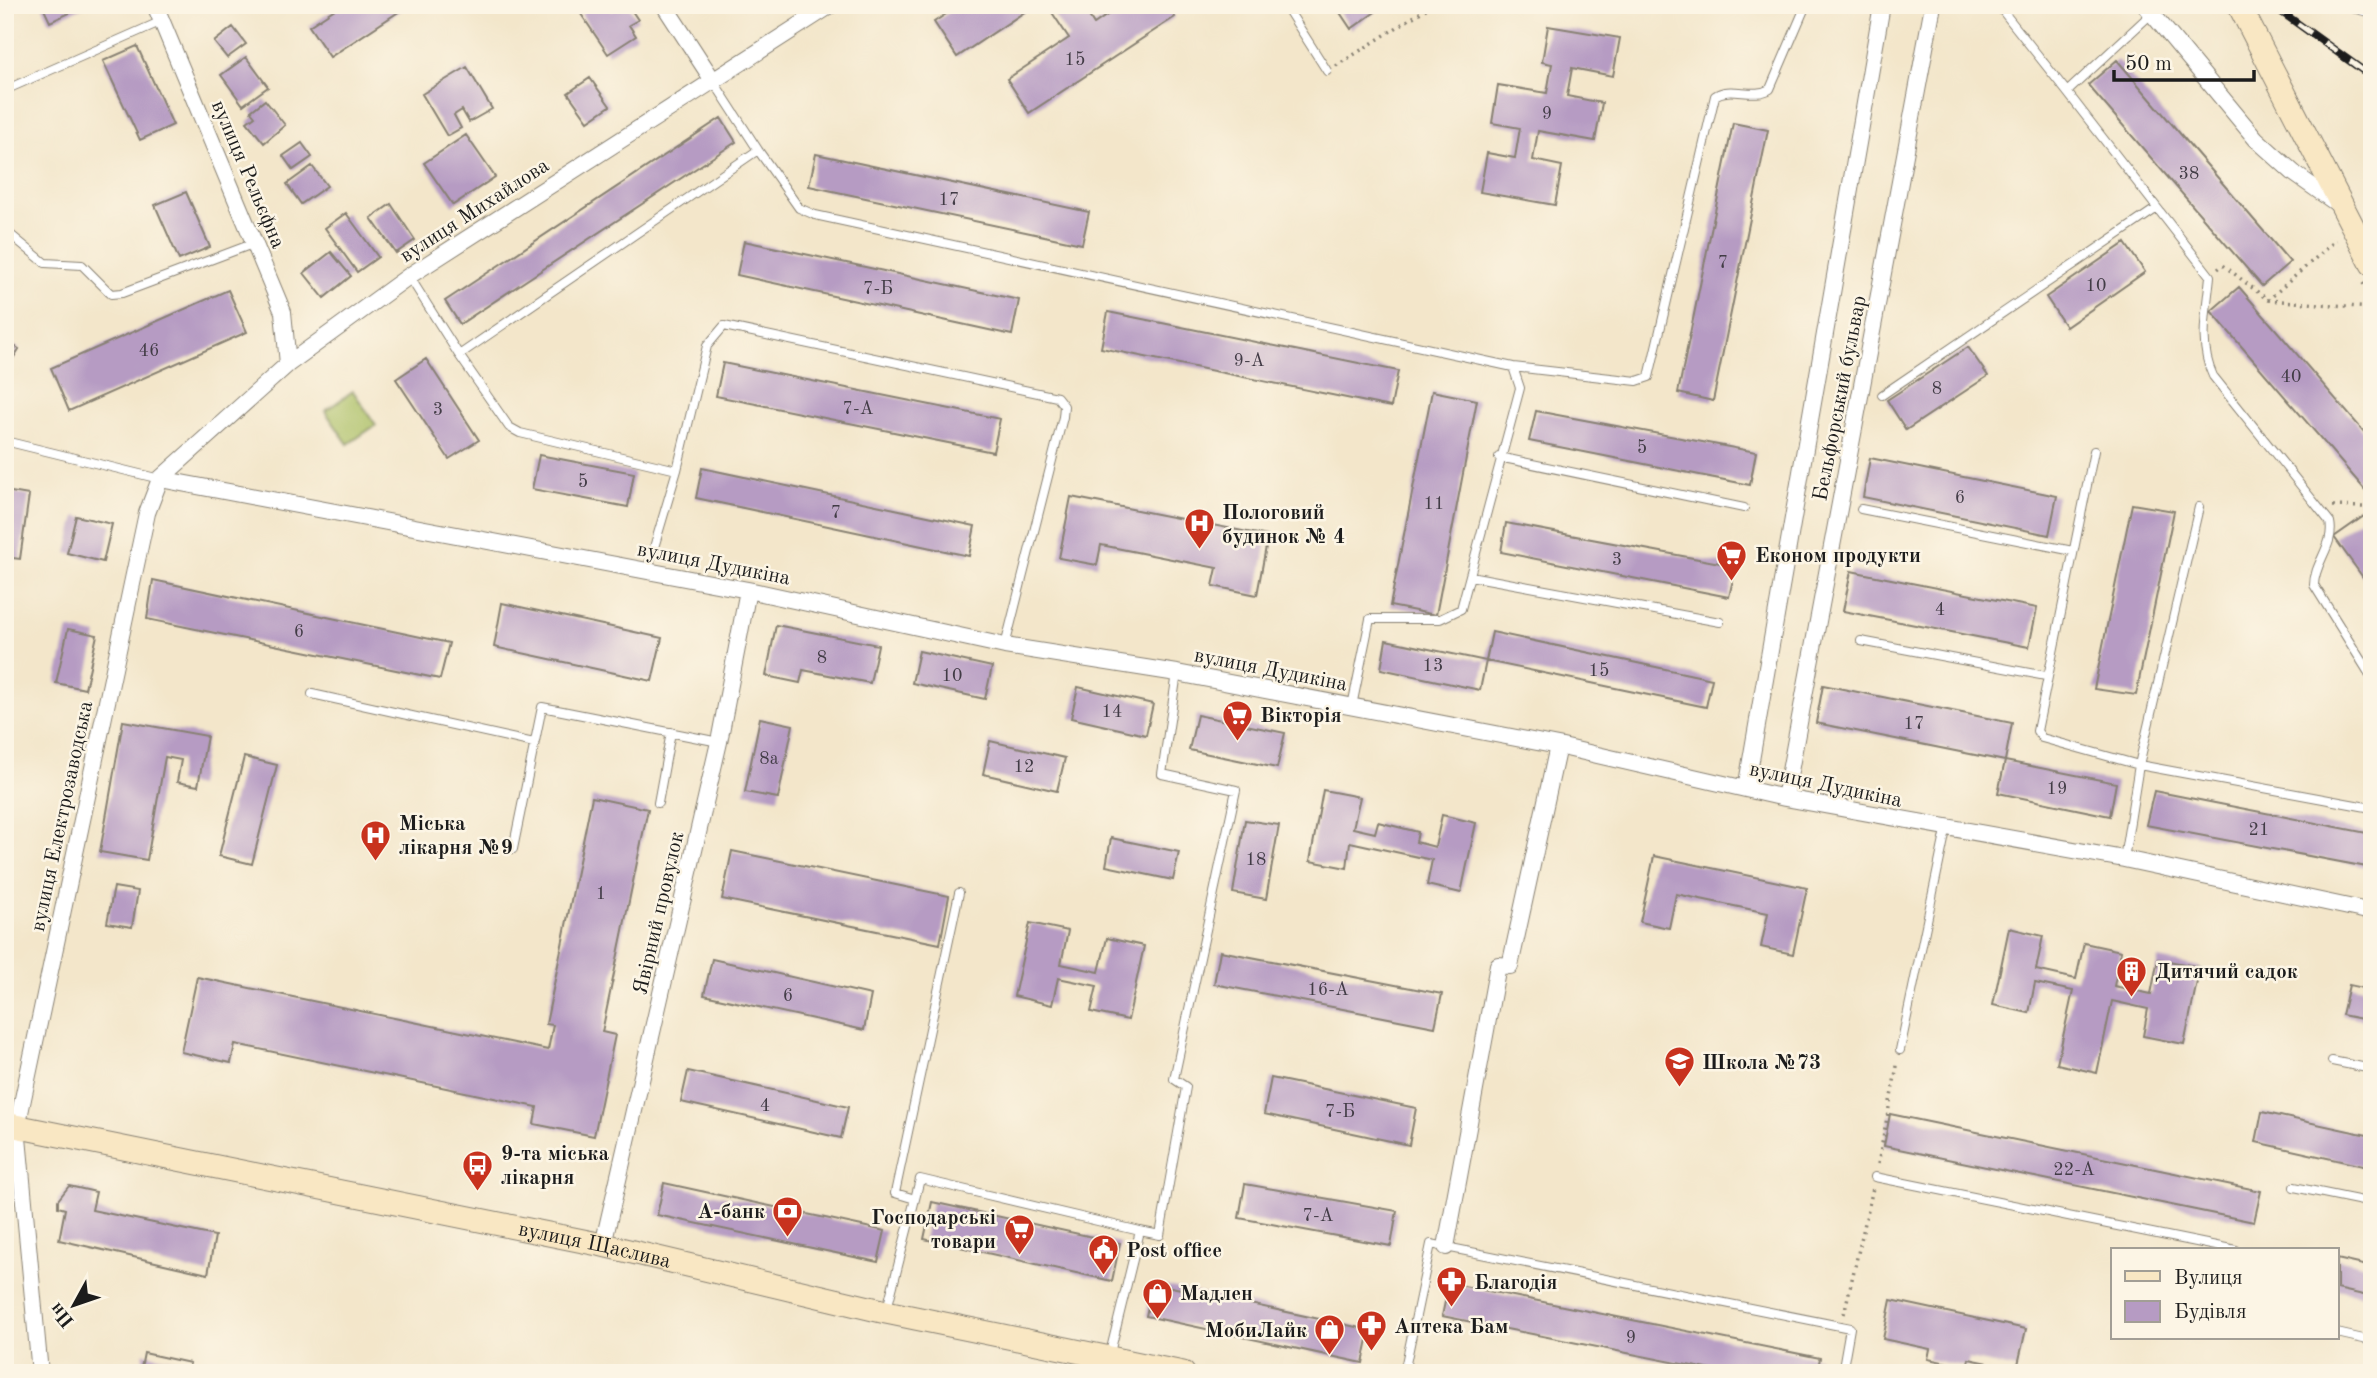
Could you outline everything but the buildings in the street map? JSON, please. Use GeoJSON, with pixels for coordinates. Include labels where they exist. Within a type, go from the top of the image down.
{"type":"FeatureCollection","features":[{"type":"Feature","properties":{"kind":"street","name":"вулиця Рельєфна"},"geometry":{"type":"LineString","coordinates":[[155,5],[283,312],[288,364]]}},
{"type":"Feature","properties":{"kind":"street"},"geometry":{"type":"LineString","coordinates":[[664,5],[714,82]]}},
{"type":"Feature","properties":{"kind":"street","name":"вулиця Михайлова"},"geometry":{"type":"LineString","coordinates":[[160,478],[288,364],[409,276],[831,5]]}},
{"type":"Feature","properties":{"kind":"street","name":"Бельфорський бульвар"},"geometry":{"type":"LineString","coordinates":[[1746,789],[1882,5]]}},
{"type":"Feature","properties":{"kind":"street","name":"Бельфорський бульвар"},"geometry":{"type":"LineString","coordinates":[[1785,798],[1933,5]]}},
{"type":"Feature","properties":{"kind":"street"},"geometry":{"type":"LineString","coordinates":[[2239,5],[2372,264]]}},
{"type":"Feature","properties":{"kind":"street"},"geometry":{"type":"LineString","coordinates":[[2149,9],[2256,139],[2295,174],[2342,207]]}},
{"type":"Feature","properties":{"kind":"street","name":"вулиця Дудикіна"},"geometry":{"type":"LineString","coordinates":[[160,478],[748,590],[1005,646],[1177,673],[1558,746],[1785,798],[1946,830],[2124,859],[2372,912]]}},
{"type":"Feature","properties":{"kind":"street","name":"вулиця Електрозаводська"},"geometry":{"type":"LineString","coordinates":[[40,1373],[11,1126],[146,513],[160,478]]}},
{"type":"Feature","properties":{"kind":"street","name":"Явірний провулок"},"geometry":{"type":"LineString","coordinates":[[603,1245],[719,742],[748,590]]}},
{"type":"Feature","properties":{"kind":"street"},"geometry":{"type":"LineString","coordinates":[[1446,1247],[1498,965],[1510,966],[1558,746]]}},
{"type":"Feature","properties":{"kind":"street","name":"вулиця Щаслива"},"geometry":{"type":"LineString","coordinates":[[11,1126],[603,1245],[886,1312],[1182,1373]]}},
{"type":"Feature","properties":{"kind":"lane"},"geometry":{"type":"LineString","coordinates":[[1285,5],[1327,71]]}},
{"type":"Feature","properties":{"kind":"lane"},"geometry":{"type":"LineString","coordinates":[[714,82],[799,208],[815,215],[1513,367],[1637,380],[1649,377],[1715,96],[1717,93],[1763,93],[1770,89],[1806,5]]}},
{"type":"Feature","properties":{"kind":"lane"},"geometry":{"type":"LineString","coordinates":[[1998,5],[2210,276],[2203,350],[2207,362],[2213,376],[2330,522],[2332,534],[2314,573],[2314,585],[2372,678]]}},
{"type":"Feature","properties":{"kind":"lane"},"geometry":{"type":"LineString","coordinates":[[2348,6],[2372,13]]}},
{"type":"Feature","properties":{"kind":"lane"},"geometry":{"type":"LineString","coordinates":[[2067,92],[2149,9]]}},
{"type":"Feature","properties":{"kind":"lane"},"geometry":{"type":"LineString","coordinates":[[5,90],[162,21]]}},
{"type":"Feature","properties":{"kind":"lane"},"geometry":{"type":"LineString","coordinates":[[459,355],[758,150]]}},
{"type":"Feature","properties":{"kind":"lane"},"geometry":{"type":"LineString","coordinates":[[1882,395],[2157,208]]}},
{"type":"Feature","properties":{"kind":"lane"},"geometry":{"type":"LineString","coordinates":[[5,230],[45,262],[82,265],[111,294],[122,293],[255,243]]}},
{"type":"Feature","properties":{"kind":"lane"},"geometry":{"type":"LineString","coordinates":[[409,276],[509,427],[520,433],[677,470]]}},
{"type":"Feature","properties":{"kind":"lane"},"geometry":{"type":"LineString","coordinates":[[647,571],[677,470],[707,346],[724,327],[1056,397],[1064,406],[1005,646]]}},
{"type":"Feature","properties":{"kind":"lane"},"geometry":{"type":"LineString","coordinates":[[1352,706],[1370,619],[1449,617],[1461,609],[1499,457],[1520,388],[1513,367]]}},
{"type":"Feature","properties":{"kind":"lane"},"geometry":{"type":"LineString","coordinates":[[5,441],[160,478]]}},
{"type":"Feature","properties":{"kind":"lane"},"geometry":{"type":"LineString","coordinates":[[2094,451],[2046,676],[2037,731],[2039,736],[2139,765],[2372,808]]}},
{"type":"Feature","properties":{"kind":"lane"},"geometry":{"type":"LineString","coordinates":[[1499,457],[1744,508]]}},
{"type":"Feature","properties":{"kind":"lane"},"geometry":{"type":"LineString","coordinates":[[2124,859],[2139,765],[2199,507]]}},
{"type":"Feature","properties":{"kind":"lane"},"geometry":{"type":"LineString","coordinates":[[1861,509],[2073,551]]}},
{"type":"Feature","properties":{"kind":"lane"},"geometry":{"type":"LineString","coordinates":[[1470,576],[1720,622]]}},
{"type":"Feature","properties":{"kind":"lane"},"geometry":{"type":"LineString","coordinates":[[1861,641],[2046,676]]}},
{"type":"Feature","properties":{"kind":"lane"},"geometry":{"type":"LineString","coordinates":[[886,1312],[920,1179],[1160,1235],[1186,1087],[1174,1079],[1236,790],[1162,774],[1177,673]]}},
{"type":"Feature","properties":{"kind":"lane"},"geometry":{"type":"LineString","coordinates":[[312,694],[534,743]]}},
{"type":"Feature","properties":{"kind":"lane"},"geometry":{"type":"LineString","coordinates":[[513,849],[542,706],[719,742]]}},
{"type":"Feature","properties":{"kind":"lane"},"geometry":{"type":"LineString","coordinates":[[658,803],[671,732]]}},
{"type":"Feature","properties":{"kind":"lane"},"geometry":{"type":"LineString","coordinates":[[1900,1050],[1946,830]]}},
{"type":"Feature","properties":{"kind":"lane"},"geometry":{"type":"LineString","coordinates":[[915,1199],[895,1193],[959,893]]}},
{"type":"Feature","properties":{"kind":"lane"},"geometry":{"type":"LineString","coordinates":[[2332,1061],[2372,1069]]}},
{"type":"Feature","properties":{"kind":"lane"},"geometry":{"type":"LineString","coordinates":[[1875,1177],[2226,1248]]}},
{"type":"Feature","properties":{"kind":"lane"},"geometry":{"type":"LineString","coordinates":[[2294,1187],[2372,1203]]}},
{"type":"Feature","properties":{"kind":"lane"},"geometry":{"type":"LineString","coordinates":[[1109,1357],[1140,1231]]}},
{"type":"Feature","properties":{"kind":"lane"},"geometry":{"type":"LineString","coordinates":[[1404,1373],[1431,1244],[1850,1328],[1842,1373]]}},
{"type":"Feature","properties":{"kind":"lane"},"geometry":{"type":"LineString","coordinates":[[2338,1333],[2372,1341]]}},
{"type":"Feature","properties":{"kind":"path"},"geometry":{"type":"LineString","coordinates":[[1327,71],[1432,5]]}},
{"type":"Feature","properties":{"kind":"path"},"geometry":{"type":"LineString","coordinates":[[2268,300],[2336,240]]}},
{"type":"Feature","properties":{"kind":"path"},"geometry":{"type":"LineString","coordinates":[[2210,276],[2223,265],[2268,300],[2372,308]]}},
{"type":"Feature","properties":{"kind":"path"},"geometry":{"type":"LineString","coordinates":[[2317,506],[2364,507],[2372,515]]}},
{"type":"Feature","properties":{"kind":"green space"},"geometry":{"type":"Polygon","coordinates":[[[353,391],[376,425],[348,444],[325,411],[353,391]]]}},
{"type":"Feature","properties":{"kind":"railway"},"geometry":{"type":"LineString","coordinates":[[2272,5],[2372,77]]}},
{"type":"Feature","properties":{"kind":"place","name":"Пологовий будинок № 4"},"geometry":{"type":"Point","coordinates":[1199,551]}},
{"type":"Feature","properties":{"kind":"place","name":"Економ продукти"},"geometry":{"type":"Point","coordinates":[1732,582]}},
{"type":"Feature","properties":{"kind":"place","name":"Вікторія"},"geometry":{"type":"Point","coordinates":[1237,742]}},
{"type":"Feature","properties":{"kind":"place","name":"Міська лікарня №9"},"geometry":{"type":"Point","coordinates":[376,862]}},
{"type":"Feature","properties":{"kind":"place","name":"Дитячий садок"},"geometry":{"type":"Point","coordinates":[2132,998]}},
{"type":"Feature","properties":{"kind":"place","name":"Школа №73"},"geometry":{"type":"Point","coordinates":[1679,1089]}},
{"type":"Feature","properties":{"kind":"place","name":"9-та міська лікарня"},"geometry":{"type":"Point","coordinates":[478,1192]}},
{"type":"Feature","properties":{"kind":"place","name":"А-банк"},"geometry":{"type":"Point","coordinates":[788,1238]}},
{"type":"Feature","properties":{"kind":"place","name":"Господарські товари"},"geometry":{"type":"Point","coordinates":[1019,1256]}},
{"type":"Feature","properties":{"kind":"place","name":"Post office"},"geometry":{"type":"Point","coordinates":[1103,1277]}},
{"type":"Feature","properties":{"kind":"place","name":"Благодія"},"geometry":{"type":"Point","coordinates":[1451,1309]}},
{"type":"Feature","properties":{"kind":"place","name":"Мадлен"},"geometry":{"type":"Point","coordinates":[1157,1320]}},
{"type":"Feature","properties":{"kind":"place","name":"Аптека Бам"},"geometry":{"type":"Point","coordinates":[1371,1353]}},
{"type":"Feature","properties":{"kind":"place","name":"МобиЛайк"},"geometry":{"type":"Point","coordinates":[1330,1357]}}]}
